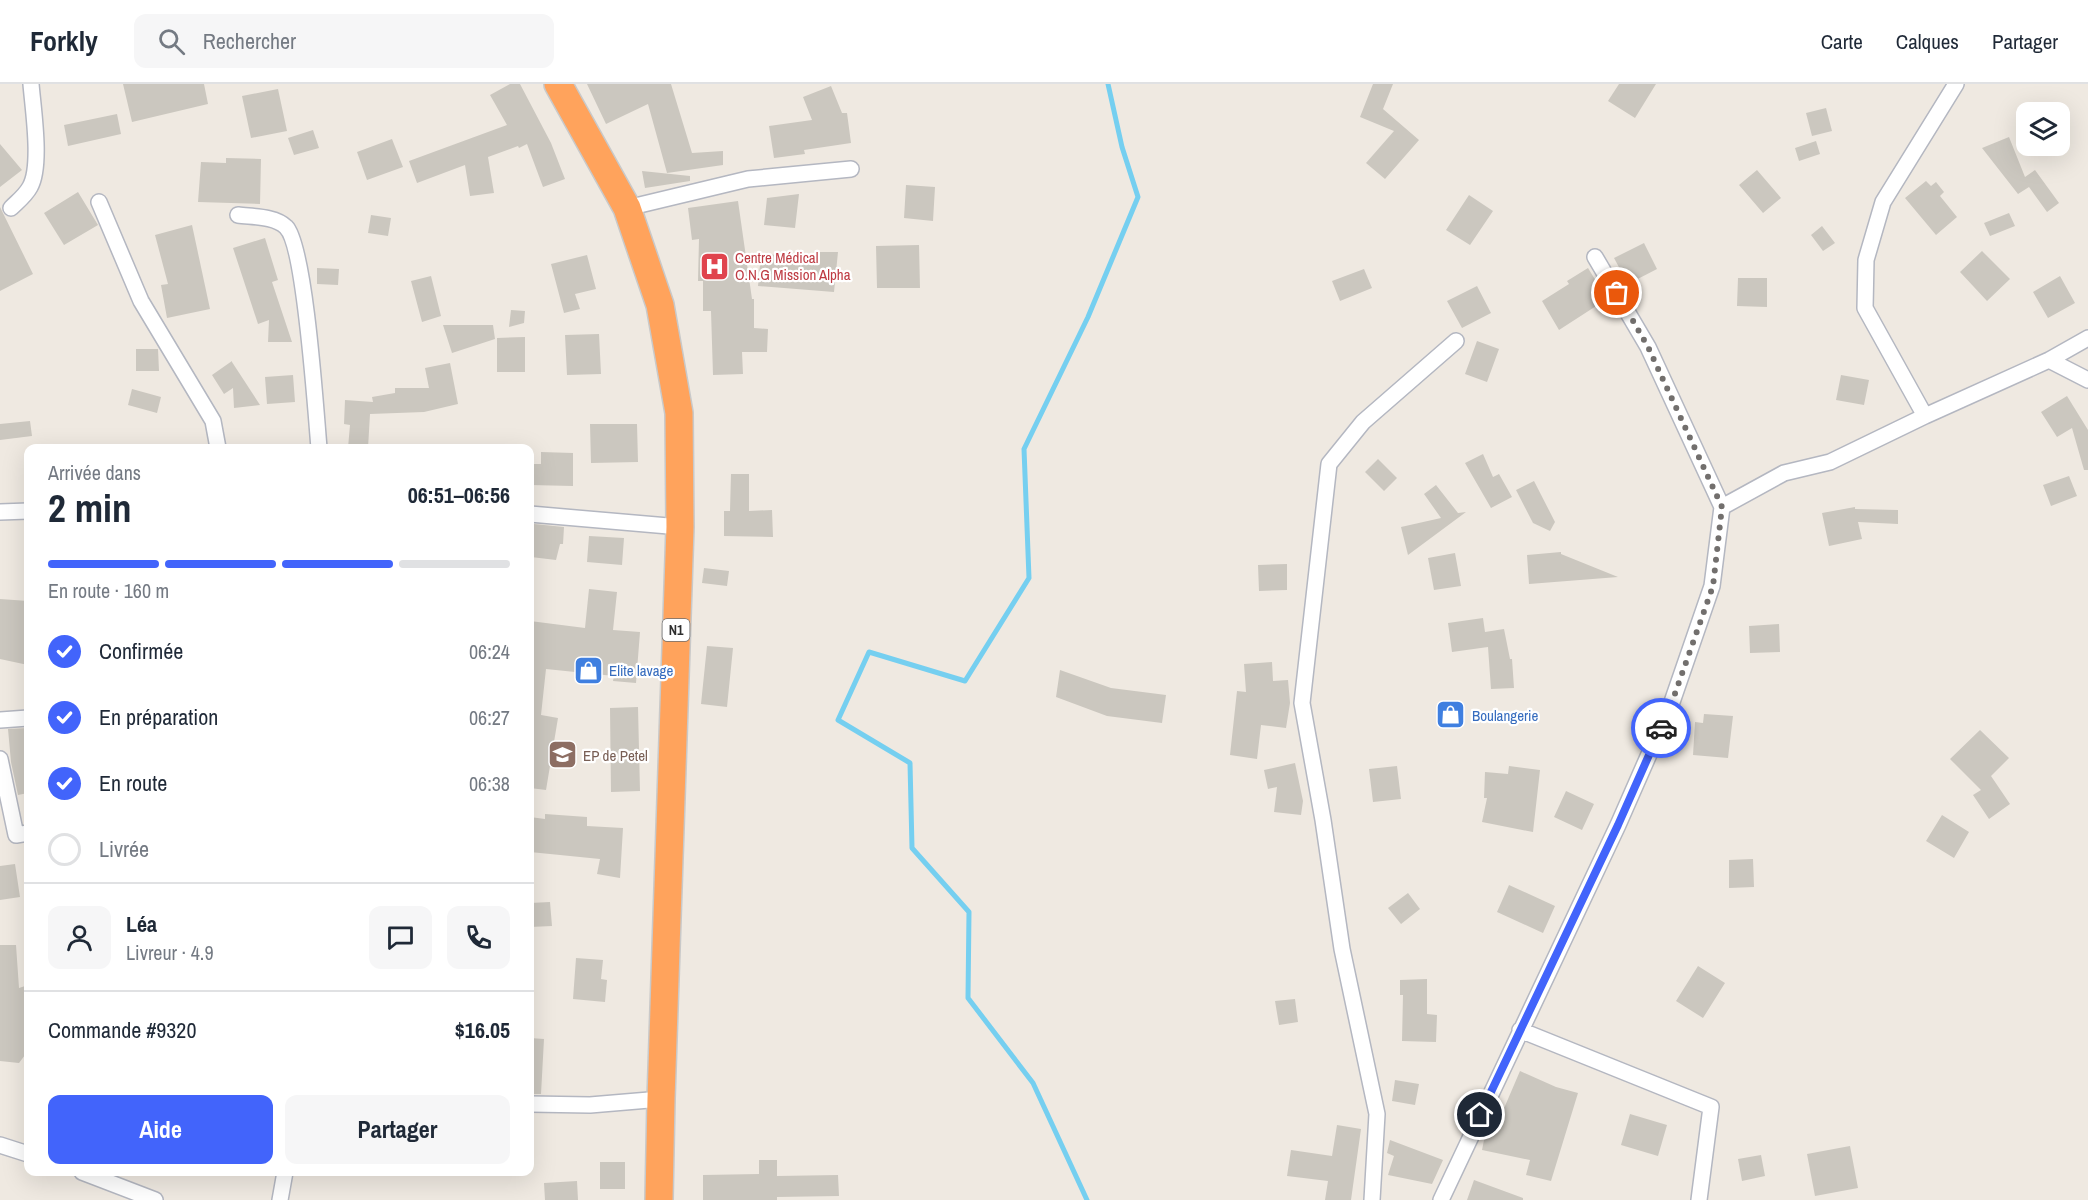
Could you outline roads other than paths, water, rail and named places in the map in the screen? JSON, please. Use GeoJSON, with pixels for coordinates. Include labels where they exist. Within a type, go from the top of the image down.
{"type":"FeatureCollection","features":[{"type":"Feature","properties":{"kind":"highway","name":"N1"},"geometry":{"type":"LineString","coordinates":[[558,84],[627,208],[660,305],[679,413],[680,527],[659,1200]]}},
{"type":"Feature","properties":{"kind":"street"},"geometry":{"type":"LineString","coordinates":[[11,208],[24,197],[32,185],[36,143],[31,84]]}},
{"type":"Feature","properties":{"kind":"street"},"geometry":{"type":"LineString","coordinates":[[1925,416],[1865,308],[1866,260],[1883,202],[1956,84]]}},
{"type":"Feature","properties":{"kind":"street"},"geometry":{"type":"LineString","coordinates":[[627,208],[748,178],[850,169]]}},
{"type":"Feature","properties":{"kind":"street"},"geometry":{"type":"LineString","coordinates":[[99,202],[141,301],[213,421],[218,444]]}},
{"type":"Feature","properties":{"kind":"street"},"geometry":{"type":"LineString","coordinates":[[238,215],[269,219],[287,227],[296,246],[309,339],[319,444]]}},
{"type":"Feature","properties":{"kind":"street"},"geometry":{"type":"LineString","coordinates":[[1441,1200],[1618,825],[1672,702],[1713,586],[1722,507],[1648,347],[1595,257]]}},
{"type":"Feature","properties":{"kind":"street"},"geometry":{"type":"LineString","coordinates":[[1722,507],[1784,473],[1830,462],[2049,360],[2088,338]]}},
{"type":"Feature","properties":{"kind":"street"},"geometry":{"type":"LineString","coordinates":[[1372,1200],[1377,1114],[1342,949],[1323,819],[1302,703],[1329,464],[1363,422],[1456,341]]}},
{"type":"Feature","properties":{"kind":"street"},"geometry":{"type":"LineString","coordinates":[[2049,360],[2088,380]]}},
{"type":"Feature","properties":{"kind":"street"},"geometry":{"type":"LineString","coordinates":[[0,512],[24,511]]}},
{"type":"Feature","properties":{"kind":"street"},"geometry":{"type":"LineString","coordinates":[[534,514],[680,527]]}},
{"type":"Feature","properties":{"kind":"street"},"geometry":{"type":"LineString","coordinates":[[0,720],[24,718]]}},
{"type":"Feature","properties":{"kind":"street"},"geometry":{"type":"LineString","coordinates":[[0,759],[16,835],[24,834]]}},
{"type":"Feature","properties":{"kind":"street"},"geometry":{"type":"LineString","coordinates":[[1520,1030],[1711,1107],[1699,1200]]}},
{"type":"Feature","properties":{"kind":"street"},"geometry":{"type":"LineString","coordinates":[[534,1104],[590,1105],[661,1099]]}},
{"type":"Feature","properties":{"kind":"street"},"geometry":{"type":"LineString","coordinates":[[0,1145],[24,1153]]}},
{"type":"Feature","properties":{"kind":"street"},"geometry":{"type":"LineString","coordinates":[[92,1176],[155,1200]]}},
{"type":"Feature","properties":{"kind":"street"},"geometry":{"type":"LineString","coordinates":[[280,1200],[284,1176]]}},
{"type":"Feature","properties":{"kind":"waterway"},"geometry":{"type":"LineString","coordinates":[[1087,1200],[1033,1083],[968,998],[969,912],[912,848],[910,763],[838,720],[869,652],[965,681],[1029,578],[1024,449],[1088,317],[1138,197],[1122,147],[1108,84]]}},
{"type":"Feature","properties":{"kind":"place","name":"Centre Médical O.N.G Mission Alpha"},"geometry":{"type":"Point","coordinates":[714,266]}},
{"type":"Feature","properties":{"kind":"place","name":"Elite lavage"},"geometry":{"type":"Point","coordinates":[588,670]}},
{"type":"Feature","properties":{"kind":"place","name":"Boulangerie"},"geometry":{"type":"Point","coordinates":[1451,715]}},
{"type":"Feature","properties":{"kind":"place","name":"EP de Petel"},"geometry":{"type":"Point","coordinates":[562,755]}}]}
